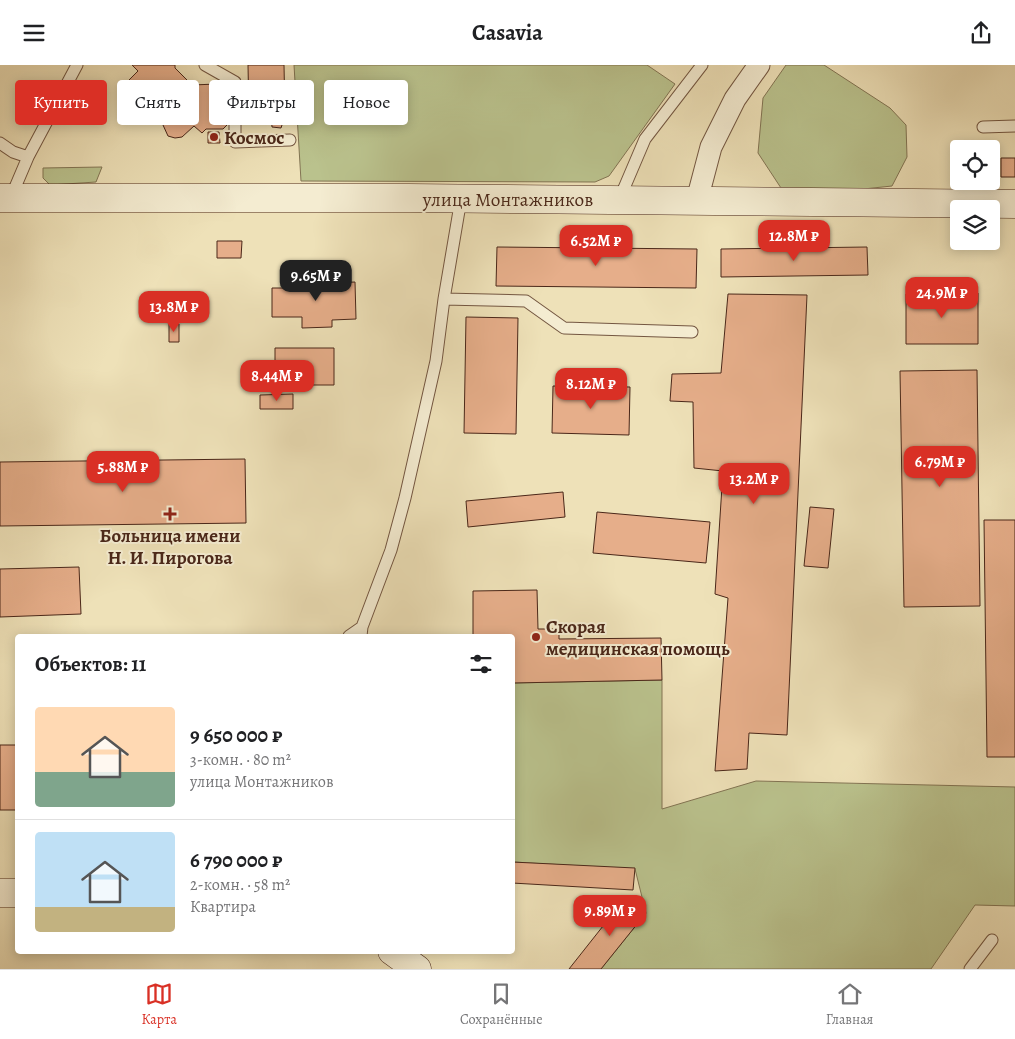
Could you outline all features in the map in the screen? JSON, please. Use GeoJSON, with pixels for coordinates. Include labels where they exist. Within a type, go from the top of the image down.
{"type":"FeatureCollection","features":[{"type":"Feature","properties":{"kind":"main road","name":"улица Монтажников"},"geometry":{"type":"LineString","coordinates":[[5,198],[697,200],[1015,205]]}},
{"type":"Feature","properties":{"kind":"main road"},"geometry":{"type":"LineString","coordinates":[[0,893],[15,893]]}},
{"type":"Feature","properties":{"kind":"main road"},"geometry":{"type":"LineString","coordinates":[[396,954],[417,969]]}},
{"type":"Feature","properties":{"kind":"street"},"geometry":{"type":"LineString","coordinates":[[697,200],[711,147],[735,99],[759,65]]}},
{"type":"Feature","properties":{"kind":"lane"},"geometry":{"type":"LineString","coordinates":[[5,198],[77,65]]}},
{"type":"Feature","properties":{"kind":"lane"},"geometry":{"type":"LineString","coordinates":[[205,65],[235,82],[235,142],[290,140]]}},
{"type":"Feature","properties":{"kind":"lane"},"geometry":{"type":"LineString","coordinates":[[619,200],[645,139],[702,65]]}},
{"type":"Feature","properties":{"kind":"lane"},"geometry":{"type":"LineString","coordinates":[[982,127],[1015,126]]}},
{"type":"Feature","properties":{"kind":"lane"},"geometry":{"type":"LineString","coordinates":[[0,143],[13,153],[28,157]]}},
{"type":"Feature","properties":{"kind":"lane"},"geometry":{"type":"LineString","coordinates":[[362,631],[391,550],[406,498],[436,361],[444,299],[461,199]]}},
{"type":"Feature","properties":{"kind":"lane"},"geometry":{"type":"LineString","coordinates":[[444,299],[526,301],[564,327],[692,332]]}},
{"type":"Feature","properties":{"kind":"lane"},"geometry":{"type":"LineString","coordinates":[[970,969],[992,940]]}},
{"type":"Feature","properties":{"kind":"green space"},"geometry":{"type":"Polygon","coordinates":[[[294,65],[647,65],[675,84],[609,176],[595,182],[301,181],[298,125],[314,125],[314,80],[295,80],[294,65]]]}},
{"type":"Feature","properties":{"kind":"green space"},"geometry":{"type":"Polygon","coordinates":[[[786,65],[824,65],[890,108],[906,125],[907,157],[892,186],[835,192],[781,188],[758,153],[763,98],[786,65]]]}},
{"type":"Feature","properties":{"kind":"green space"},"geometry":{"type":"Polygon","coordinates":[[[102,167],[96,182],[50,185],[43,178],[43,168],[102,167]]]}},
{"type":"Feature","properties":{"kind":"green space"},"geometry":{"type":"Polygon","coordinates":[[[662,680],[662,809],[756,781],[1015,787],[1015,906],[975,905],[931,969],[601,969],[646,913],[635,869],[515,862],[515,683],[662,680]]]}},
{"type":"Feature","properties":{"kind":"building"},"geometry":{"type":"Polygon","coordinates":[[[132,65],[175,65],[175,68],[187,80],[129,80],[138,71],[132,65]]]}},
{"type":"Feature","properties":{"kind":"building"},"geometry":{"type":"Polygon","coordinates":[[[248,65],[284,65],[284,80],[248,80],[248,65]]]}},
{"type":"Feature","properties":{"kind":"building"},"geometry":{"type":"Polygon","coordinates":[[[209,84],[209,125],[227,125],[223,129],[206,129],[202,133],[194,126],[182,137],[168,136],[163,125],[199,125],[199,85],[209,84]]]}},
{"type":"Feature","properties":{"kind":"building"},"geometry":{"type":"Polygon","coordinates":[[[272,125],[282,125],[281,128],[272,127],[272,125]]]}},
{"type":"Feature","properties":{"kind":"building","name":"Космос"},"geometry":{"type":"Polygon","coordinates":[[[208,132],[219,132],[220,143],[208,143],[208,132]]]}},
{"type":"Feature","properties":{"kind":"building"},"geometry":{"type":"Polygon","coordinates":[[[1001,158],[1015,158],[1015,177],[1001,177],[1001,158]]]}},
{"type":"Feature","properties":{"kind":"building"},"geometry":{"type":"Polygon","coordinates":[[[217,241],[242,241],[241,258],[217,258],[217,241]]]}},
{"type":"Feature","properties":{"kind":"building"},"geometry":{"type":"Polygon","coordinates":[[[497,247],[697,249],[696,288],[496,286],[497,247]]]}},
{"type":"Feature","properties":{"kind":"building"},"geometry":{"type":"Polygon","coordinates":[[[867,247],[868,275],[721,277],[721,249],[867,247]]]}},
{"type":"Feature","properties":{"kind":"building"},"geometry":{"type":"Polygon","coordinates":[[[331,276],[331,283],[355,282],[356,319],[332,320],[332,327],[302,328],[302,317],[272,317],[272,288],[301,288],[301,277],[331,276]]]}},
{"type":"Feature","properties":{"kind":"building"},"geometry":{"type":"Polygon","coordinates":[[[176,292],[198,292],[198,312],[177,312],[176,292]]]}},
{"type":"Feature","properties":{"kind":"building"},"geometry":{"type":"Polygon","coordinates":[[[978,293],[978,344],[906,344],[906,294],[978,293]]]}},
{"type":"Feature","properties":{"kind":"building"},"geometry":{"type":"Polygon","coordinates":[[[728,294],[807,295],[787,735],[749,733],[747,769],[715,771],[728,598],[715,594],[723,471],[694,468],[693,402],[670,401],[672,374],[721,373],[728,294]]]}},
{"type":"Feature","properties":{"kind":"building"},"geometry":{"type":"Polygon","coordinates":[[[466,317],[518,318],[516,434],[464,433],[466,317]]]}},
{"type":"Feature","properties":{"kind":"building"},"geometry":{"type":"Polygon","coordinates":[[[169,324],[179,324],[179,342],[169,342],[169,324]]]}},
{"type":"Feature","properties":{"kind":"building"},"geometry":{"type":"Polygon","coordinates":[[[275,348],[334,348],[334,385],[275,385],[275,348]]]}},
{"type":"Feature","properties":{"kind":"building"},"geometry":{"type":"Polygon","coordinates":[[[977,370],[980,606],[904,607],[900,371],[977,370]]]}},
{"type":"Feature","properties":{"kind":"building"},"geometry":{"type":"Polygon","coordinates":[[[553,386],[630,387],[629,435],[552,433],[553,386]]]}},
{"type":"Feature","properties":{"kind":"building"},"geometry":{"type":"Polygon","coordinates":[[[293,394],[293,409],[260,409],[260,395],[293,394]]]}},
{"type":"Feature","properties":{"kind":"building"},"geometry":{"type":"Polygon","coordinates":[[[245,459],[246,523],[0,526],[0,462],[245,459]]]}},
{"type":"Feature","properties":{"kind":"building"},"geometry":{"type":"Polygon","coordinates":[[[563,492],[565,517],[468,527],[466,501],[563,492]]]}},
{"type":"Feature","properties":{"kind":"building"},"geometry":{"type":"Polygon","coordinates":[[[810,507],[834,509],[828,568],[804,566],[810,507]]]}},
{"type":"Feature","properties":{"kind":"building"},"geometry":{"type":"Polygon","coordinates":[[[597,512],[710,522],[706,563],[593,553],[597,512]]]}},
{"type":"Feature","properties":{"kind":"building"},"geometry":{"type":"Polygon","coordinates":[[[984,520],[1015,520],[1015,757],[987,757],[984,520]]]}},
{"type":"Feature","properties":{"kind":"building"},"geometry":{"type":"Polygon","coordinates":[[[79,567],[81,614],[0,617],[0,569],[79,567]]]}},
{"type":"Feature","properties":{"kind":"building","name":"Скорая медицинская помощь"},"geometry":{"type":"Polygon","coordinates":[[[537,590],[538,629],[559,629],[559,639],[661,638],[662,680],[515,683],[515,634],[473,634],[473,591],[537,590]]]}},
{"type":"Feature","properties":{"kind":"building"},"geometry":{"type":"Polygon","coordinates":[[[0,745],[15,745],[15,810],[0,810],[0,745]]]}},
{"type":"Feature","properties":{"kind":"building"},"geometry":{"type":"Polygon","coordinates":[[[515,862],[635,868],[633,890],[515,883],[515,862]]]}},
{"type":"Feature","properties":{"kind":"building"},"geometry":{"type":"Polygon","coordinates":[[[626,897],[646,913],[601,969],[569,969],[626,897]]]}},
{"type":"Feature","properties":{"kind":"place","name":"Космос"},"geometry":{"type":"Point","coordinates":[214,137]}},
{"type":"Feature","properties":{"kind":"place","name":"Больница имени Н. И. Пирогова"},"geometry":{"type":"Point","coordinates":[170,514]}},
{"type":"Feature","properties":{"kind":"place","name":"Скорая медицинская помощь"},"geometry":{"type":"Point","coordinates":[536,637]}}]}
